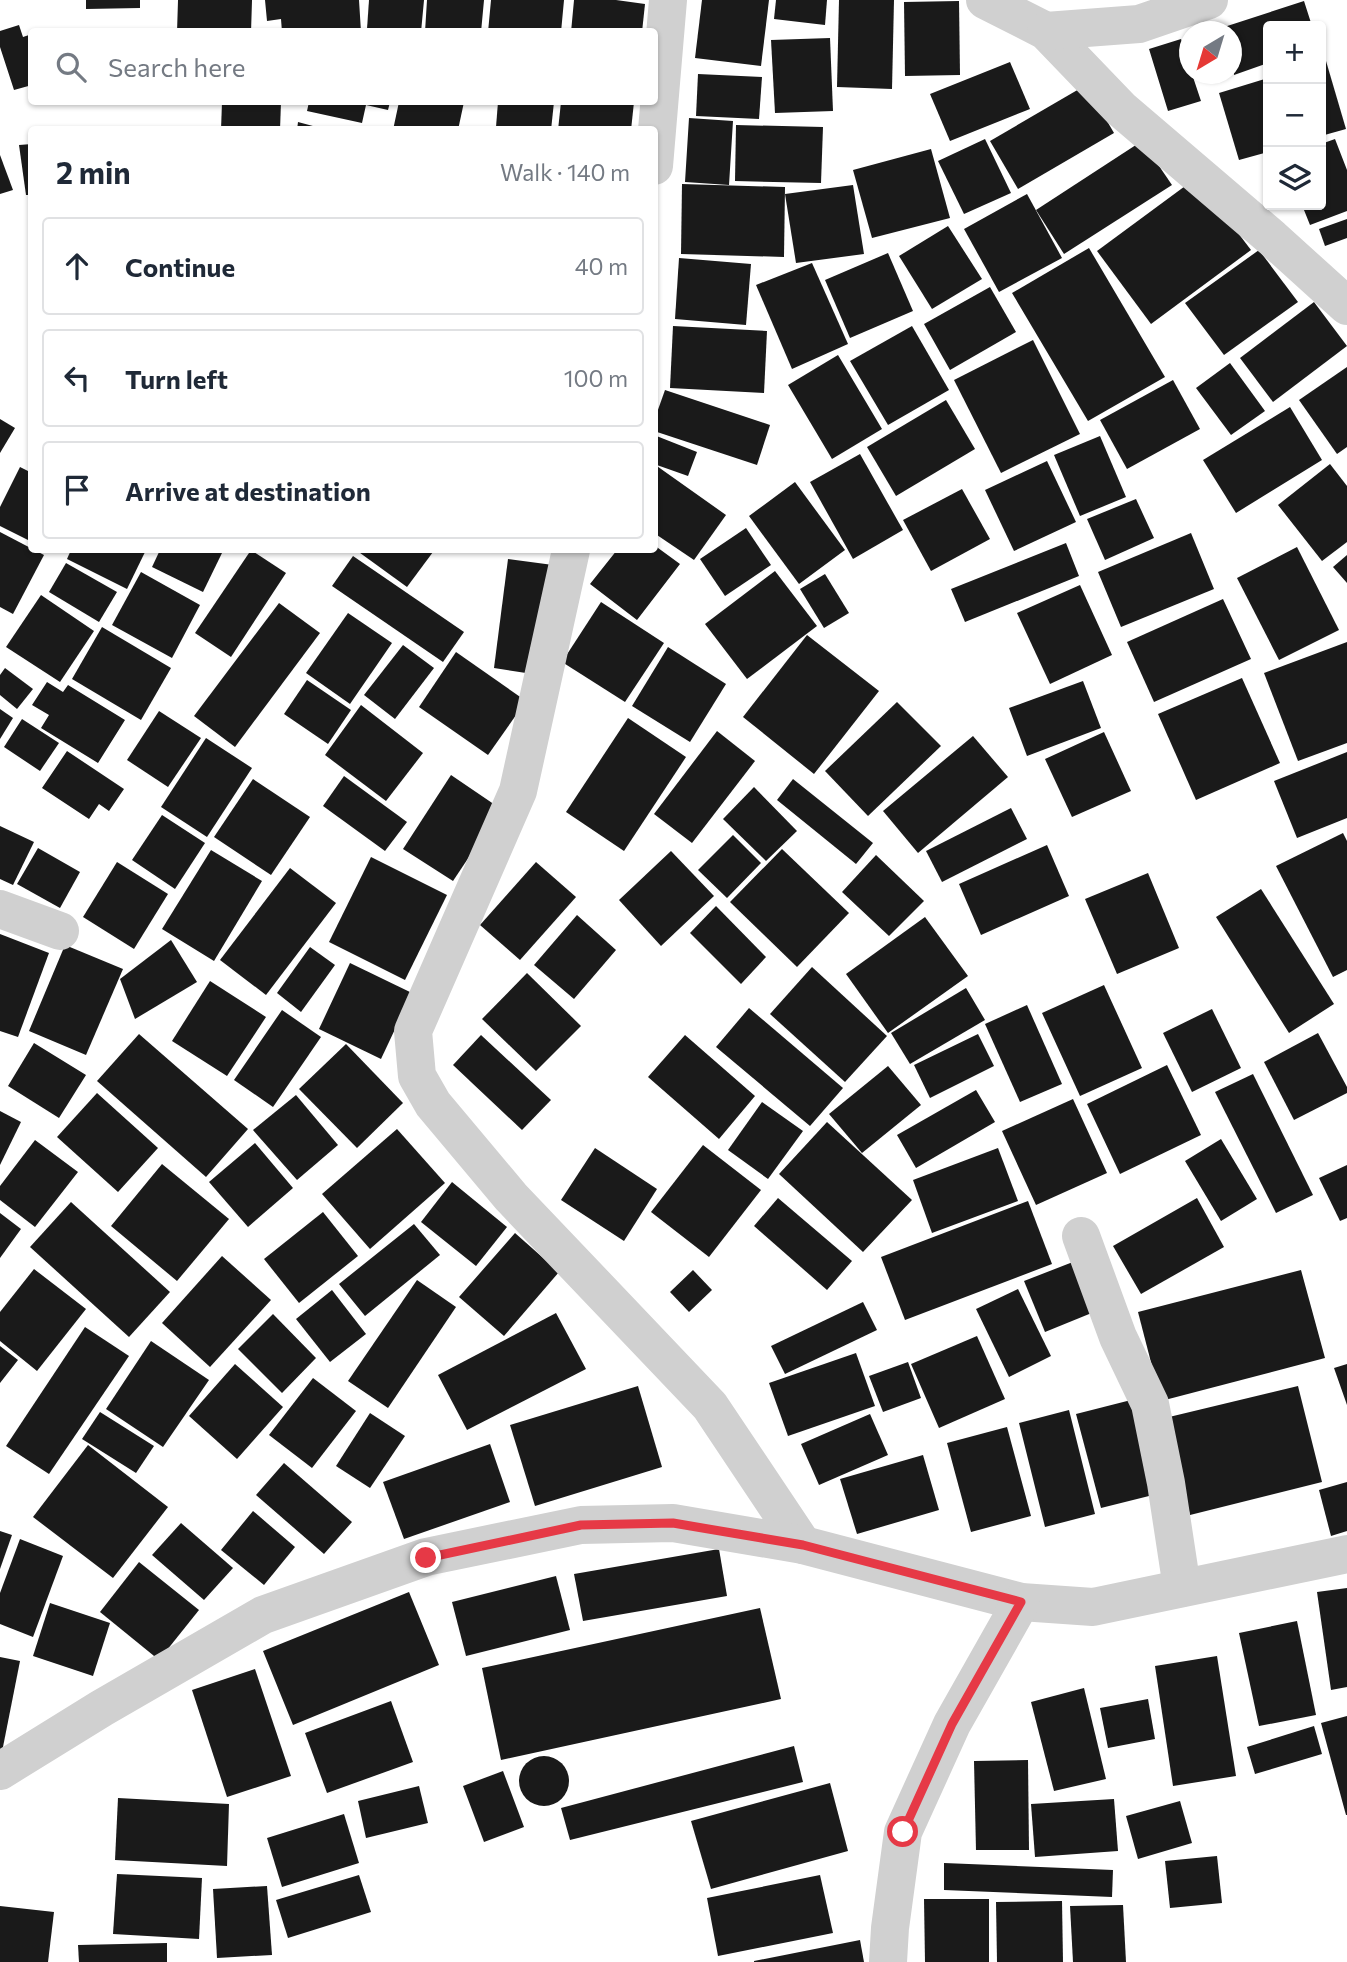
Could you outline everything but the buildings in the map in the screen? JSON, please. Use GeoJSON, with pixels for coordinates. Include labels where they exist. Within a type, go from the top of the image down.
{"type":"FeatureCollection","features":[{"type":"Feature","properties":{"kind":"street"},"geometry":{"type":"LineString","coordinates":[[657,126],[668,0]]}},
{"type":"Feature","properties":{"kind":"street"},"geometry":{"type":"LineString","coordinates":[[985,0],[1046,31],[1121,109],[1347,306]]}},
{"type":"Feature","properties":{"kind":"street"},"geometry":{"type":"LineString","coordinates":[[1046,31],[1139,24],[1209,0]]}},
{"type":"Feature","properties":{"kind":"street"},"geometry":{"type":"LineString","coordinates":[[570,553],[518,791],[414,1031],[417,1076],[433,1104],[511,1197],[710,1406],[803,1545]]}},
{"type":"Feature","properties":{"kind":"street"},"geometry":{"type":"LineString","coordinates":[[0,909],[60,931]]}},
{"type":"Feature","properties":{"kind":"street"},"geometry":{"type":"LineString","coordinates":[[1081,1237],[1118,1337],[1150,1404],[1166,1483],[1182,1588]]}},
{"type":"Feature","properties":{"kind":"street"},"geometry":{"type":"LineString","coordinates":[[0,1771],[102,1708],[263,1615],[426,1558],[581,1525],[673,1523],[803,1545],[1021,1602],[1093,1607],[1347,1554]]}},
{"type":"Feature","properties":{"kind":"street"},"geometry":{"type":"LineString","coordinates":[[888,1962],[903,1832],[952,1724],[1021,1602]]}},
{"type":"Feature","properties":{"kind":"route"},"geometry":{"type":"LineString","coordinates":[[426,1558],[581,1525],[673,1523],[803,1545],[1021,1602],[952,1724],[903,1832]]}}]}
